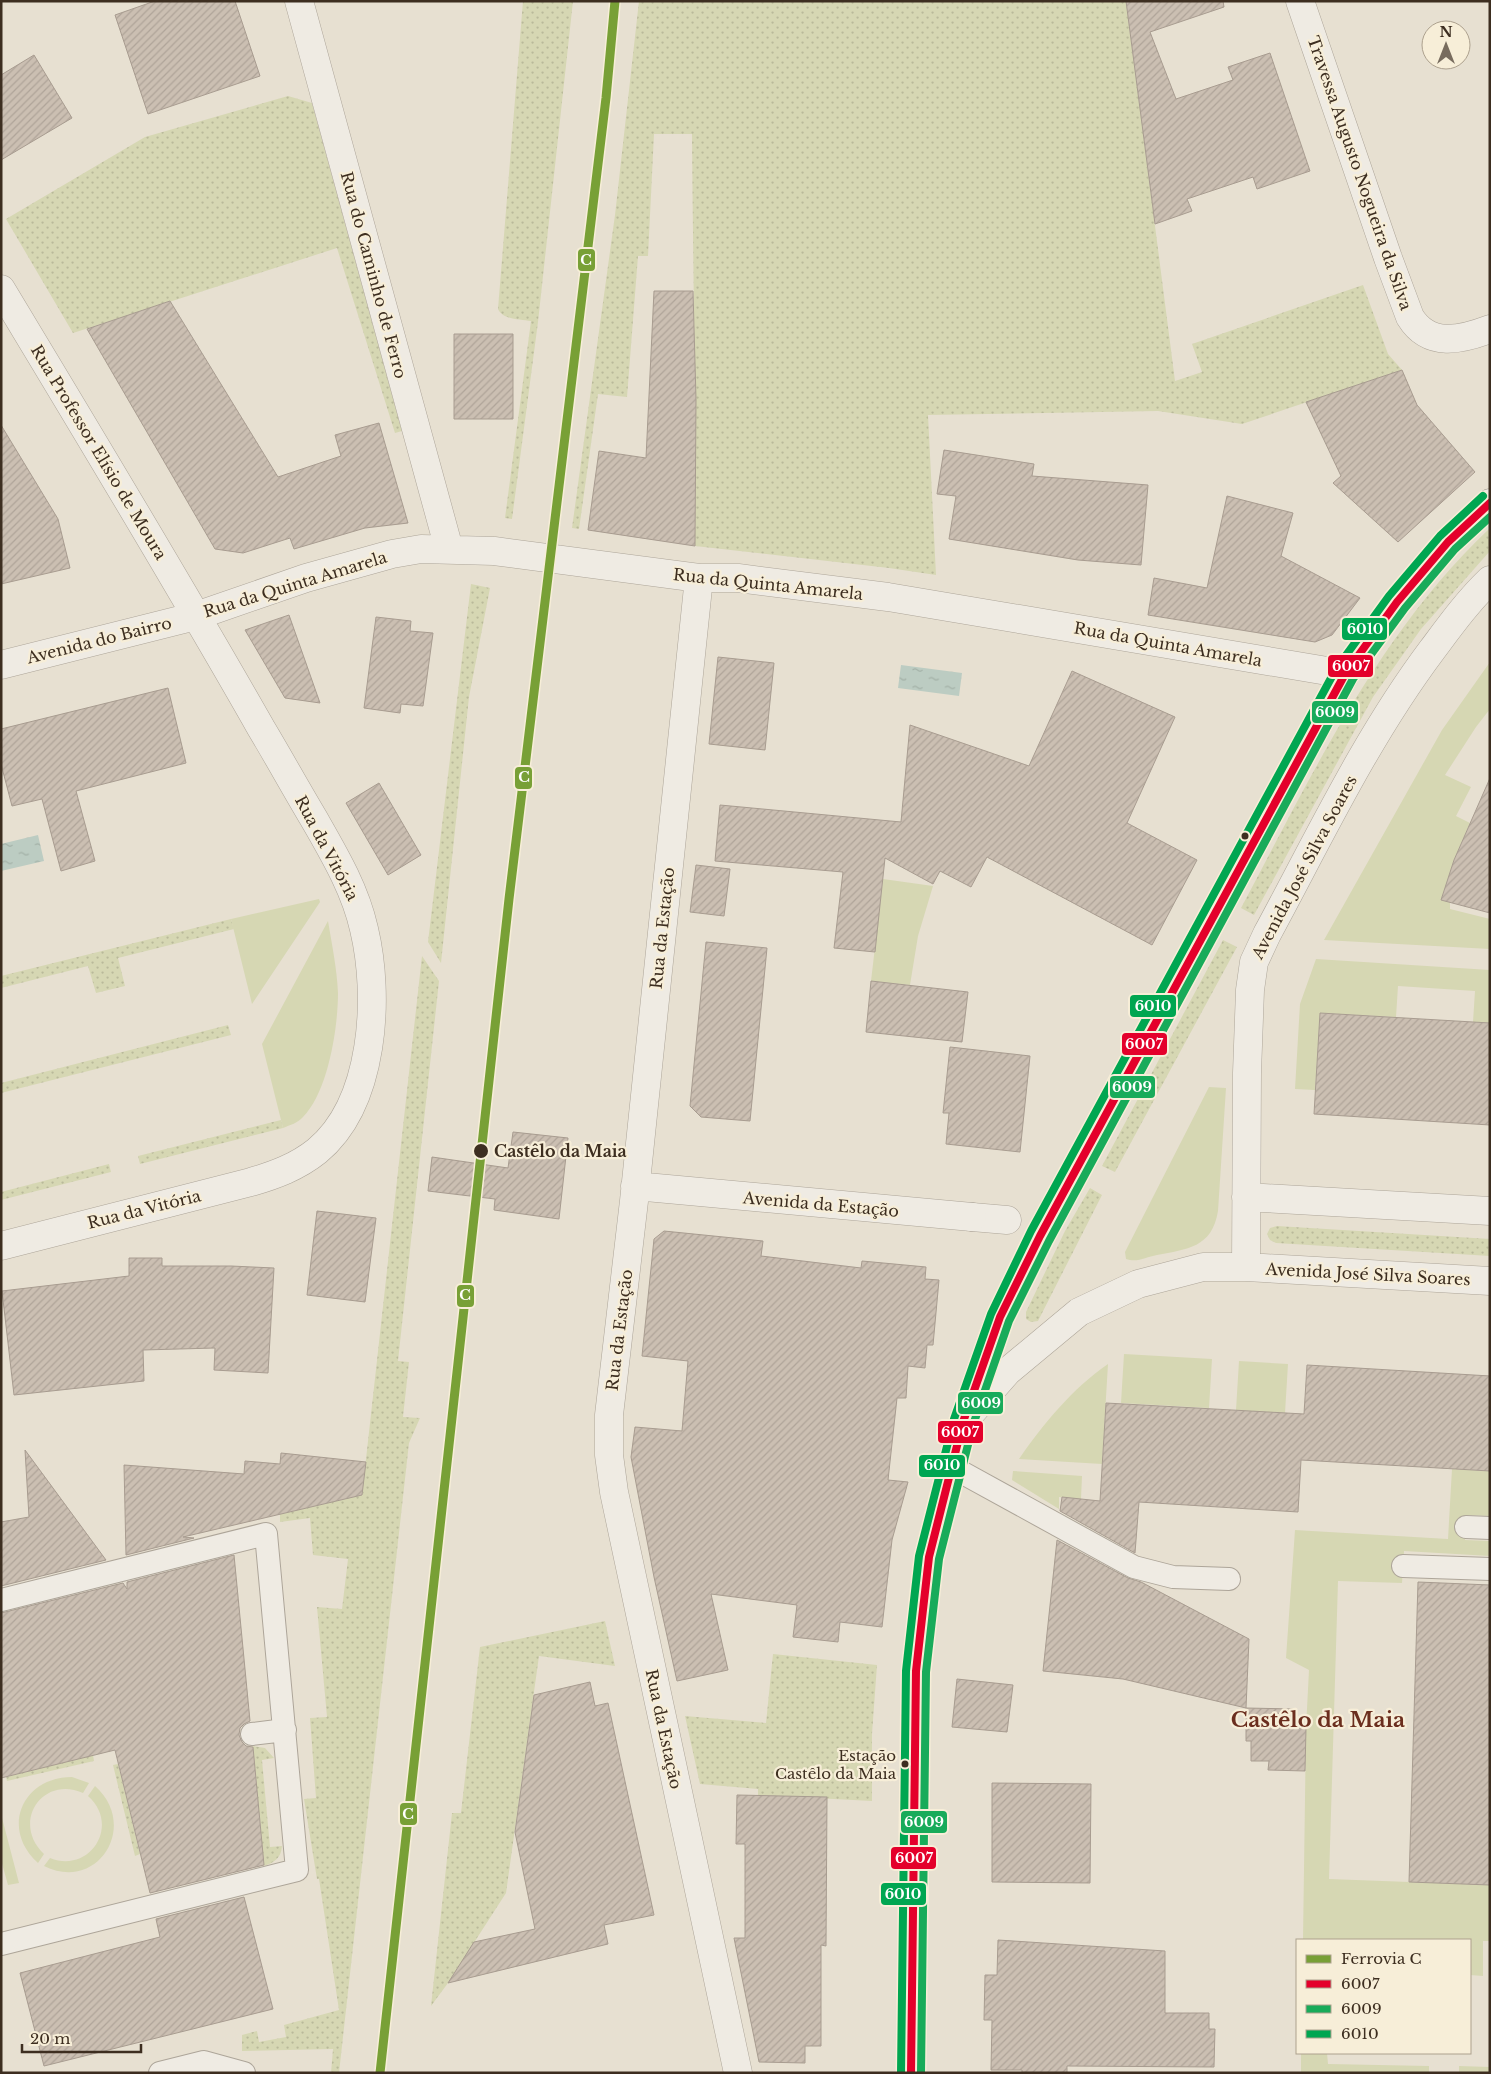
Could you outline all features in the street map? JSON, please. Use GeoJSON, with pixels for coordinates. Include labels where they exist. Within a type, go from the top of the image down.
{"type":"FeatureCollection","features":[{"type":"Feature","properties":{"kind":"street","name":"Rua do Caminho de Ferro"},"geometry":{"type":"LineString","coordinates":[[299,1],[449,549]]}},
{"type":"Feature","properties":{"kind":"street","name":"Travessa Augusto Nogueira da Silva"},"geometry":{"type":"LineString","coordinates":[[1300,1],[1410,317],[1423,332],[1442,339],[1457,339],[1490,329]]}},
{"type":"Feature","properties":{"kind":"street","name":"Rua Professor Elísio de Moura"},"geometry":{"type":"LineString","coordinates":[[1,289],[196,616]]}},
{"type":"Feature","properties":{"kind":"street"},"geometry":{"type":"LineString","coordinates":[[911,2073],[916,1671],[929,1557],[963,1422],[1000,1317],[1018,1277],[1345,674],[1397,602],[1442,549],[1490,504]]}},
{"type":"Feature","properties":{"kind":"street","name":"Rua da Quinta Amarela"},"geometry":{"type":"LineString","coordinates":[[196,616],[306,578],[392,554],[421,549],[494,551],[699,578],[738,578],[888,597],[1345,674]]}},
{"type":"Feature","properties":{"kind":"street","name":"Rua da Estação"},"geometry":{"type":"LineString","coordinates":[[699,578],[609,1415],[609,1455],[614,1492],[738,2073]]}},
{"type":"Feature","properties":{"kind":"street","name":"Avenida José Silva Soares"},"geometry":{"type":"LineString","coordinates":[[1246,1267],[1247,1073],[1250,990],[1254,962],[1258,951],[1364,754],[1401,691],[1451,624],[1490,580]]}},
{"type":"Feature","properties":{"kind":"street","name":"Avenida do Bairro"},"geometry":{"type":"LineString","coordinates":[[1,665],[196,616]]}},
{"type":"Feature","properties":{"kind":"street","name":"Rua da Vitória"},"geometry":{"type":"LineString","coordinates":[[1,1246],[251,1182],[288,1170],[319,1149],[340,1124],[353,1100],[363,1070],[372,1016],[372,985],[369,954],[358,904],[328,844],[196,616]]}},
{"type":"Feature","properties":{"kind":"street","name":"Avenida da Estação"},"geometry":{"type":"LineString","coordinates":[[635,1186],[1007,1220]]}},
{"type":"Feature","properties":{"kind":"street"},"geometry":{"type":"LineString","coordinates":[[1246,1197],[1490,1212]]}},
{"type":"Feature","properties":{"kind":"street","name":"Avenida José Silva Soares"},"geometry":{"type":"LineString","coordinates":[[963,1422],[1008,1371],[1079,1312],[1138,1284],[1203,1267],[1246,1267],[1490,1281]]}},
{"type":"Feature","properties":{"kind":"lane"},"geometry":{"type":"LineString","coordinates":[[952,1467],[1134,1567],[1173,1576],[1229,1579]]}},
{"type":"Feature","properties":{"kind":"lane"},"geometry":{"type":"LineString","coordinates":[[1466,1527],[1490,1528]]}},
{"type":"Feature","properties":{"kind":"lane"},"geometry":{"type":"LineString","coordinates":[[1,1600],[266,1534],[297,1870],[1,1944]]}},
{"type":"Feature","properties":{"kind":"lane"},"geometry":{"type":"LineString","coordinates":[[1403,1566],[1490,1569]]}},
{"type":"Feature","properties":{"kind":"lane"},"geometry":{"type":"LineString","coordinates":[[252,1734],[285,1730]]}},
{"type":"Feature","properties":{"kind":"lane"},"geometry":{"type":"LineString","coordinates":[[160,2073],[204,2062],[244,2073]]}},
{"type":"Feature","properties":{"kind":"green space"},"geometry":{"type":"Polygon","coordinates":[[[523,1],[573,1],[538,322],[512,519],[505,518],[531,321],[508,317],[500,313],[498,309],[523,1]]]}},
{"type":"Feature","properties":{"kind":"green space"},"geometry":{"type":"Polygon","coordinates":[[[639,1],[1126,1],[1175,381],[1202,372],[1192,344],[1363,285],[1388,354],[1402,370],[1242,424],[1158,411],[928,415],[936,575],[695,546],[692,134],[654,134],[648,256],[638,256],[627,397],[598,394],[579,529],[572,528],[615,215],[639,1]]]}},
{"type":"Feature","properties":{"kind":"green space"},"geometry":{"type":"Polygon","coordinates":[[[288,96],[312,103],[402,431],[395,433],[337,248],[73,333],[6,219],[145,137],[288,96]]]}},
{"type":"Feature","properties":{"kind":"green space"},"geometry":{"type":"Polygon","coordinates":[[[1490,528],[1490,551],[1421,629],[1373,697],[1254,915],[1241,908],[1322,756],[1350,707],[1381,659],[1414,613],[1450,569],[1490,528]]]}},
{"type":"Feature","properties":{"kind":"green space"},"geometry":{"type":"Polygon","coordinates":[[[471,584],[490,588],[469,697],[441,963],[428,942],[471,584]]]}},
{"type":"Feature","properties":{"kind":"green space"},"geometry":{"type":"Polygon","coordinates":[[[1490,662],[1490,709],[1445,775],[1471,787],[1456,816],[1470,823],[1454,860],[1441,900],[1450,902],[1450,909],[1490,919],[1490,949],[1324,940],[1442,730],[1490,662]]]}},
{"type":"Feature","properties":{"kind":"green space"},"geometry":{"type":"Polygon","coordinates":[[[883,879],[933,886],[918,936],[910,985],[871,981],[883,879]]]}},
{"type":"Feature","properties":{"kind":"green space"},"geometry":{"type":"Polygon","coordinates":[[[319,899],[320,902],[252,1004],[231,919],[319,899]]]}},
{"type":"Feature","properties":{"kind":"green space"},"geometry":{"type":"Polygon","coordinates":[[[231,919],[234,929],[118,958],[125,986],[96,993],[88,966],[1,988],[1,976],[231,919]]]}},
{"type":"Feature","properties":{"kind":"green space"},"geometry":{"type":"Polygon","coordinates":[[[328,921],[338,993],[334,1041],[325,1076],[312,1106],[299,1121],[283,1128],[262,1044],[328,921]]]}},
{"type":"Feature","properties":{"kind":"green space"},"geometry":{"type":"Polygon","coordinates":[[[1223,940],[1237,947],[1115,1172],[1102,1166],[1223,940]]]}},
{"type":"Feature","properties":{"kind":"green space"},"geometry":{"type":"Polygon","coordinates":[[[422,956],[439,981],[398,1361],[409,1362],[403,1417],[420,1418],[409,1443],[339,2073],[331,2073],[333,2049],[242,2051],[242,2035],[257,2031],[259,2042],[286,2037],[284,2025],[339,2010],[319,1879],[317,1879],[304,1799],[316,1798],[310,1718],[327,1717],[317,1607],[342,1609],[348,1559],[313,1555],[310,1518],[280,1522],[280,1514],[362,1495],[422,956]]]}},
{"type":"Feature","properties":{"kind":"green space"},"geometry":{"type":"Polygon","coordinates":[[[1316,959],[1490,970],[1490,1023],[1473,1022],[1475,991],[1398,986],[1396,1017],[1320,1013],[1315,1090],[1295,1089],[1300,1004],[1316,959]]]}},
{"type":"Feature","properties":{"kind":"green space"},"geometry":{"type":"Polygon","coordinates":[[[228,1025],[231,1035],[1,1093],[1,1083],[228,1025]]]}},
{"type":"Feature","properties":{"kind":"green space"},"geometry":{"type":"Polygon","coordinates":[[[1209,1087],[1226,1088],[1218,1211],[1215,1223],[1204,1240],[1196,1245],[1138,1260],[1126,1259],[1125,1252],[1209,1087]]]}},
{"type":"Feature","properties":{"kind":"green space"},"geometry":{"type":"Polygon","coordinates":[[[281,1120],[283,1128],[140,1164],[138,1156],[281,1120]]]}},
{"type":"Feature","properties":{"kind":"green space"},"geometry":{"type":"Polygon","coordinates":[[[109,1164],[111,1172],[1,1200],[1,1192],[109,1164]]]}},
{"type":"Feature","properties":{"kind":"green space"},"geometry":{"type":"Polygon","coordinates":[[[1090,1188],[1102,1195],[1038,1321],[1031,1322],[1026,1319],[1026,1312],[1065,1231],[1090,1188]]]}},
{"type":"Feature","properties":{"kind":"green space"},"geometry":{"type":"Polygon","coordinates":[[[1277,1226],[1490,1239],[1490,1256],[1276,1243],[1270,1240],[1267,1234],[1270,1228],[1277,1226]]]}},
{"type":"Feature","properties":{"kind":"green space"},"geometry":{"type":"Polygon","coordinates":[[[1124,1354],[1212,1359],[1209,1408],[1121,1403],[1124,1354]]]}},
{"type":"Feature","properties":{"kind":"green space"},"geometry":{"type":"Polygon","coordinates":[[[1239,1361],[1288,1364],[1285,1413],[1236,1410],[1239,1361]]]}},
{"type":"Feature","properties":{"kind":"green space"},"geometry":{"type":"Polygon","coordinates":[[[1108,1364],[1102,1464],[1019,1459],[1059,1407],[1082,1384],[1108,1364]]]}},
{"type":"Feature","properties":{"kind":"green space"},"geometry":{"type":"Polygon","coordinates":[[[1452,1469],[1490,1471],[1490,1516],[1466,1515],[1465,1540],[1490,1541],[1490,1556],[1404,1551],[1402,1583],[1338,1581],[1329,1879],[1490,1885],[1490,1941],[1483,1941],[1483,1976],[1471,1975],[1471,1939],[1303,1939],[1306,1728],[1309,1670],[1286,1658],[1295,1530],[1448,1539],[1452,1469]]]}},
{"type":"Feature","properties":{"kind":"green space"},"geometry":{"type":"Polygon","coordinates":[[[1013,1471],[1082,1476],[1081,1499],[1059,1497],[1059,1509],[1012,1480],[1013,1471]]]}},
{"type":"Feature","properties":{"kind":"green space"},"geometry":{"type":"Polygon","coordinates":[[[605,1621],[615,1666],[539,1656],[506,1893],[431,2006],[452,1813],[461,1813],[480,1647],[605,1621]]]}},
{"type":"Feature","properties":{"kind":"green space"},"geometry":{"type":"Polygon","coordinates":[[[773,1654],[877,1665],[872,1734],[872,1801],[758,1795],[758,1789],[700,1784],[685,1716],[766,1723],[773,1654]]]}},
{"type":"Feature","properties":{"kind":"green space"},"geometry":{"type":"Polygon","coordinates":[[[253,1746],[265,1748],[274,1758],[262,1760],[270,1847],[282,1846],[277,1859],[264,1866],[253,1746]]]}},
{"type":"Feature","properties":{"kind":"green space"},"geometry":{"type":"Polygon","coordinates":[[[93,1755],[94,1761],[7,1781],[6,1777],[93,1755]]]}},
{"type":"Feature","properties":{"kind":"green space"},"geometry":{"type":"Polygon","coordinates":[[[118,1764],[140,1854],[135,1856],[113,1765],[118,1764]]]}},
{"type":"Feature","properties":{"kind":"green space"},"geometry":{"type":"Polygon","coordinates":[[[72,1777],[89,1783],[83,1793],[68,1789],[55,1791],[44,1796],[36,1805],[31,1816],[30,1829],[35,1842],[44,1854],[38,1863],[26,1850],[20,1835],[19,1821],[22,1807],[29,1795],[40,1786],[55,1779],[72,1777]]]}},
{"type":"Feature","properties":{"kind":"green space"},"geometry":{"type":"Polygon","coordinates":[[[95,1786],[108,1802],[113,1819],[113,1836],[106,1851],[95,1863],[81,1871],[63,1872],[44,1866],[50,1858],[64,1861],[77,1859],[88,1853],[96,1844],[101,1833],[102,1820],[97,1808],[88,1796],[95,1786]]]}},
{"type":"Feature","properties":{"kind":"green space"},"geometry":{"type":"Polygon","coordinates":[[[1,1814],[19,1883],[8,1885],[1,1860],[1,1814]]]}},
{"type":"Feature","properties":{"kind":"green space"},"geometry":{"type":"Polygon","coordinates":[[[1301,2054],[1327,2054],[1328,2064],[1429,2066],[1429,2073],[1301,2073],[1301,2054]]]}},
{"type":"Feature","properties":{"kind":"green space"},"geometry":{"type":"Polygon","coordinates":[[[1459,2066],[1490,2067],[1490,2073],[1459,2073],[1459,2066]]]}},
{"type":"Feature","properties":{"kind":"water"},"geometry":{"type":"Polygon","coordinates":[[[901,665],[962,673],[959,696],[898,688],[901,665]]]}},
{"type":"Feature","properties":{"kind":"water"},"geometry":{"type":"Polygon","coordinates":[[[38,835],[44,861],[1,871],[1,844],[38,835]]]}},
{"type":"Feature","properties":{"kind":"building"},"geometry":{"type":"Polygon","coordinates":[[[155,1],[235,1],[260,76],[148,114],[115,15],[155,1]]]}},
{"type":"Feature","properties":{"kind":"building"},"geometry":{"type":"Polygon","coordinates":[[[1126,1],[1223,1],[1224,7],[1150,32],[1176,99],[1233,80],[1228,67],[1270,53],[1310,171],[1257,189],[1253,177],[1187,199],[1192,211],[1155,224],[1126,1]]]}},
{"type":"Feature","properties":{"kind":"building"},"geometry":{"type":"Polygon","coordinates":[[[34,55],[72,118],[1,160],[1,75],[34,55]]]}},
{"type":"Feature","properties":{"kind":"building"},"geometry":{"type":"Polygon","coordinates":[[[654,291],[693,291],[696,399],[695,546],[588,530],[599,451],[646,458],[654,291]]]}},
{"type":"Feature","properties":{"kind":"building"},"geometry":{"type":"Polygon","coordinates":[[[170,301],[278,477],[341,456],[335,435],[379,423],[408,523],[365,528],[294,549],[290,538],[243,553],[215,549],[87,329],[170,301]]]}},
{"type":"Feature","properties":{"kind":"building"},"geometry":{"type":"Polygon","coordinates":[[[454,334],[513,334],[513,419],[454,419],[454,334]]]}},
{"type":"Feature","properties":{"kind":"building"},"geometry":{"type":"Polygon","coordinates":[[[1402,370],[1417,405],[1475,472],[1398,542],[1333,483],[1341,476],[1306,402],[1402,370]]]}},
{"type":"Feature","properties":{"kind":"building"},"geometry":{"type":"Polygon","coordinates":[[[1,425],[58,519],[70,568],[1,584],[1,425]]]}},
{"type":"Feature","properties":{"kind":"building"},"geometry":{"type":"Polygon","coordinates":[[[944,450],[1034,464],[1032,476],[1148,485],[1141,565],[1078,560],[949,539],[956,496],[937,494],[944,450]]]}},
{"type":"Feature","properties":{"kind":"building"},"geometry":{"type":"Polygon","coordinates":[[[1227,496],[1293,513],[1281,556],[1360,598],[1332,635],[1315,642],[1148,615],[1154,578],[1207,588],[1227,496]]]}},
{"type":"Feature","properties":{"kind":"building"},"geometry":{"type":"Polygon","coordinates":[[[289,615],[320,703],[285,698],[245,630],[289,615]]]}},
{"type":"Feature","properties":{"kind":"building"},"geometry":{"type":"Polygon","coordinates":[[[376,617],[411,621],[410,631],[433,633],[423,706],[401,704],[400,713],[364,708],[376,617]]]}},
{"type":"Feature","properties":{"kind":"building"},"geometry":{"type":"Polygon","coordinates":[[[718,657],[774,663],[765,750],[709,744],[718,657]]]}},
{"type":"Feature","properties":{"kind":"building"},"geometry":{"type":"Polygon","coordinates":[[[1072,671],[1175,717],[1127,823],[1197,860],[1152,945],[987,857],[971,887],[940,871],[933,884],[885,858],[875,952],[834,948],[843,872],[715,861],[720,805],[901,822],[910,725],[1029,766],[1072,671]]]}},
{"type":"Feature","properties":{"kind":"building"},"geometry":{"type":"Polygon","coordinates":[[[168,688],[186,763],[76,791],[95,861],[61,871],[42,799],[12,806],[1,764],[1,729],[168,688]]]}},
{"type":"Feature","properties":{"kind":"building"},"geometry":{"type":"Polygon","coordinates":[[[1490,778],[1490,913],[1441,900],[1454,860],[1490,778]]]}},
{"type":"Feature","properties":{"kind":"building"},"geometry":{"type":"Polygon","coordinates":[[[379,783],[421,855],[388,875],[346,803],[379,783]]]}},
{"type":"Feature","properties":{"kind":"building"},"geometry":{"type":"Polygon","coordinates":[[[696,865],[730,869],[724,916],[690,912],[696,865]]]}},
{"type":"Feature","properties":{"kind":"building"},"geometry":{"type":"Polygon","coordinates":[[[706,942],[767,948],[750,1121],[701,1117],[690,1106],[706,942]]]}},
{"type":"Feature","properties":{"kind":"building"},"geometry":{"type":"Polygon","coordinates":[[[871,981],[968,992],[962,1042],[866,1032],[871,981]]]}},
{"type":"Feature","properties":{"kind":"building"},"geometry":{"type":"Polygon","coordinates":[[[1320,1013],[1490,1023],[1490,1125],[1314,1114],[1320,1013]]]}},
{"type":"Feature","properties":{"kind":"building"},"geometry":{"type":"Polygon","coordinates":[[[950,1047],[1030,1056],[1020,1152],[946,1144],[949,1113],[943,1113],[950,1047]]]}},
{"type":"Feature","properties":{"kind":"building"},"geometry":{"type":"Polygon","coordinates":[[[513,1132],[568,1138],[559,1219],[494,1210],[495,1199],[428,1191],[432,1157],[508,1168],[513,1132]]]}},
{"type":"Feature","properties":{"kind":"building"},"geometry":{"type":"Polygon","coordinates":[[[317,1211],[376,1218],[365,1302],[307,1295],[317,1211]]]}},
{"type":"Feature","properties":{"kind":"building"},"geometry":{"type":"Polygon","coordinates":[[[664,1231],[763,1241],[761,1256],[861,1268],[862,1261],[926,1267],[925,1279],[939,1280],[933,1345],[927,1345],[925,1368],[908,1366],[906,1398],[897,1398],[888,1480],[908,1482],[892,1540],[882,1627],[840,1622],[838,1642],[793,1637],[797,1605],[711,1594],[728,1670],[677,1681],[654,1577],[631,1457],[635,1427],[682,1431],[688,1361],[642,1356],[654,1239],[664,1231]]]}},
{"type":"Feature","properties":{"kind":"building"},"geometry":{"type":"Polygon","coordinates":[[[129,1258],[162,1258],[162,1266],[274,1268],[268,1373],[214,1370],[215,1348],[143,1350],[144,1381],[14,1395],[2,1291],[129,1276],[129,1258]]]}},
{"type":"Feature","properties":{"kind":"building"},"geometry":{"type":"Polygon","coordinates":[[[1307,1365],[1490,1376],[1490,1471],[1301,1460],[1298,1512],[1139,1502],[1135,1553],[1060,1511],[1062,1497],[1100,1501],[1106,1403],[1304,1414],[1307,1365]]]}},
{"type":"Feature","properties":{"kind":"building"},"geometry":{"type":"Polygon","coordinates":[[[25,1450],[106,1560],[1,1586],[1,1522],[29,1517],[25,1450]]]}},
{"type":"Feature","properties":{"kind":"building"},"geometry":{"type":"Polygon","coordinates":[[[281,1453],[366,1462],[362,1495],[183,1537],[194,1538],[126,1555],[124,1465],[244,1474],[245,1461],[280,1464],[281,1453]]]}},
{"type":"Feature","properties":{"kind":"building"},"geometry":{"type":"Polygon","coordinates":[[[1057,1540],[1249,1639],[1246,1708],[1123,1679],[1043,1671],[1057,1540]]]}},
{"type":"Feature","properties":{"kind":"building"},"geometry":{"type":"Polygon","coordinates":[[[234,1555],[250,1721],[240,1728],[239,1735],[246,1746],[253,1747],[264,1865],[150,1893],[115,1750],[1,1778],[1,1613],[123,1583],[127,1589],[127,1582],[234,1555]]]}},
{"type":"Feature","properties":{"kind":"building"},"geometry":{"type":"Polygon","coordinates":[[[1418,1582],[1490,1585],[1490,1885],[1409,1882],[1418,1582]]]}},
{"type":"Feature","properties":{"kind":"building"},"geometry":{"type":"Polygon","coordinates":[[[957,1679],[1013,1685],[1007,1732],[952,1727],[957,1679]]]}},
{"type":"Feature","properties":{"kind":"building"},"geometry":{"type":"Polygon","coordinates":[[[590,1682],[595,1706],[608,1703],[654,1915],[604,1925],[608,1944],[448,1983],[474,1942],[535,1929],[515,1832],[534,1695],[590,1682]]]}},
{"type":"Feature","properties":{"kind":"building"},"geometry":{"type":"Polygon","coordinates":[[[1246,1708],[1294,1709],[1294,1728],[1306,1728],[1305,1771],[1268,1770],[1269,1761],[1251,1761],[1251,1741],[1246,1741],[1246,1708]]]}},
{"type":"Feature","properties":{"kind":"building"},"geometry":{"type":"Polygon","coordinates":[[[992,1783],[1091,1784],[1090,1883],[992,1882],[992,1783]]]}},
{"type":"Feature","properties":{"kind":"building"},"geometry":{"type":"Polygon","coordinates":[[[737,1795],[827,1797],[826,1946],[821,1945],[821,2046],[805,2046],[805,2063],[759,2062],[734,1938],[745,1938],[745,1844],[736,1844],[737,1795]]]}},
{"type":"Feature","properties":{"kind":"building"},"geometry":{"type":"Polygon","coordinates":[[[244,1897],[273,2009],[44,2066],[20,1973],[160,1937],[156,1919],[244,1897]]]}},
{"type":"Feature","properties":{"kind":"building"},"geometry":{"type":"Polygon","coordinates":[[[998,1940],[1165,1951],[1165,2013],[1209,2013],[1209,2029],[1215,2029],[1214,2067],[1067,2066],[1067,2073],[1022,2073],[1022,2070],[991,2070],[992,2020],[984,2020],[985,1975],[997,1975],[998,1940]]]}},
{"type":"Feature","properties":{"kind":"rail line","name":"C"},"geometry":{"type":"LineString","coordinates":[[380,2073],[509,899],[606,98],[615,1]]}},
{"type":"Feature","properties":{"kind":"transit line","name":"6010"},"geometry":{"type":"LineString","coordinates":[[901,2073],[906,1671],[919,1556],[954,1419],[991,1314],[1031,1231],[1336,669],[1389,596],[1440,536],[1483,496]]}},
{"type":"Feature","properties":{"kind":"transit line","name":"6007"},"geometry":{"type":"LineString","coordinates":[[911,2073],[916,1671],[929,1557],[963,1422],[1000,1317],[1040,1236],[1345,674],[1397,602],[1448,542],[1490,503]]}},
{"type":"Feature","properties":{"kind":"transit line","name":"6009"},"geometry":{"type":"LineString","coordinates":[[921,2073],[926,1672],[939,1559],[973,1425],[1009,1321],[1049,1241],[1353,679],[1405,608],[1455,549],[1490,517]]}},
{"type":"Feature","properties":{"kind":"place","name":"Castêlo da Maia"},"geometry":{"type":"Point","coordinates":[481,1151]}},
{"type":"Feature","properties":{"kind":"place","name":"Estação Castêlo da Maia"},"geometry":{"type":"Point","coordinates":[905,1764]}},
{"type":"Feature","properties":{"kind":"district","name":"Castêlo da Maia"},"geometry":{"type":"Point","coordinates":[1318,1720]}}]}
